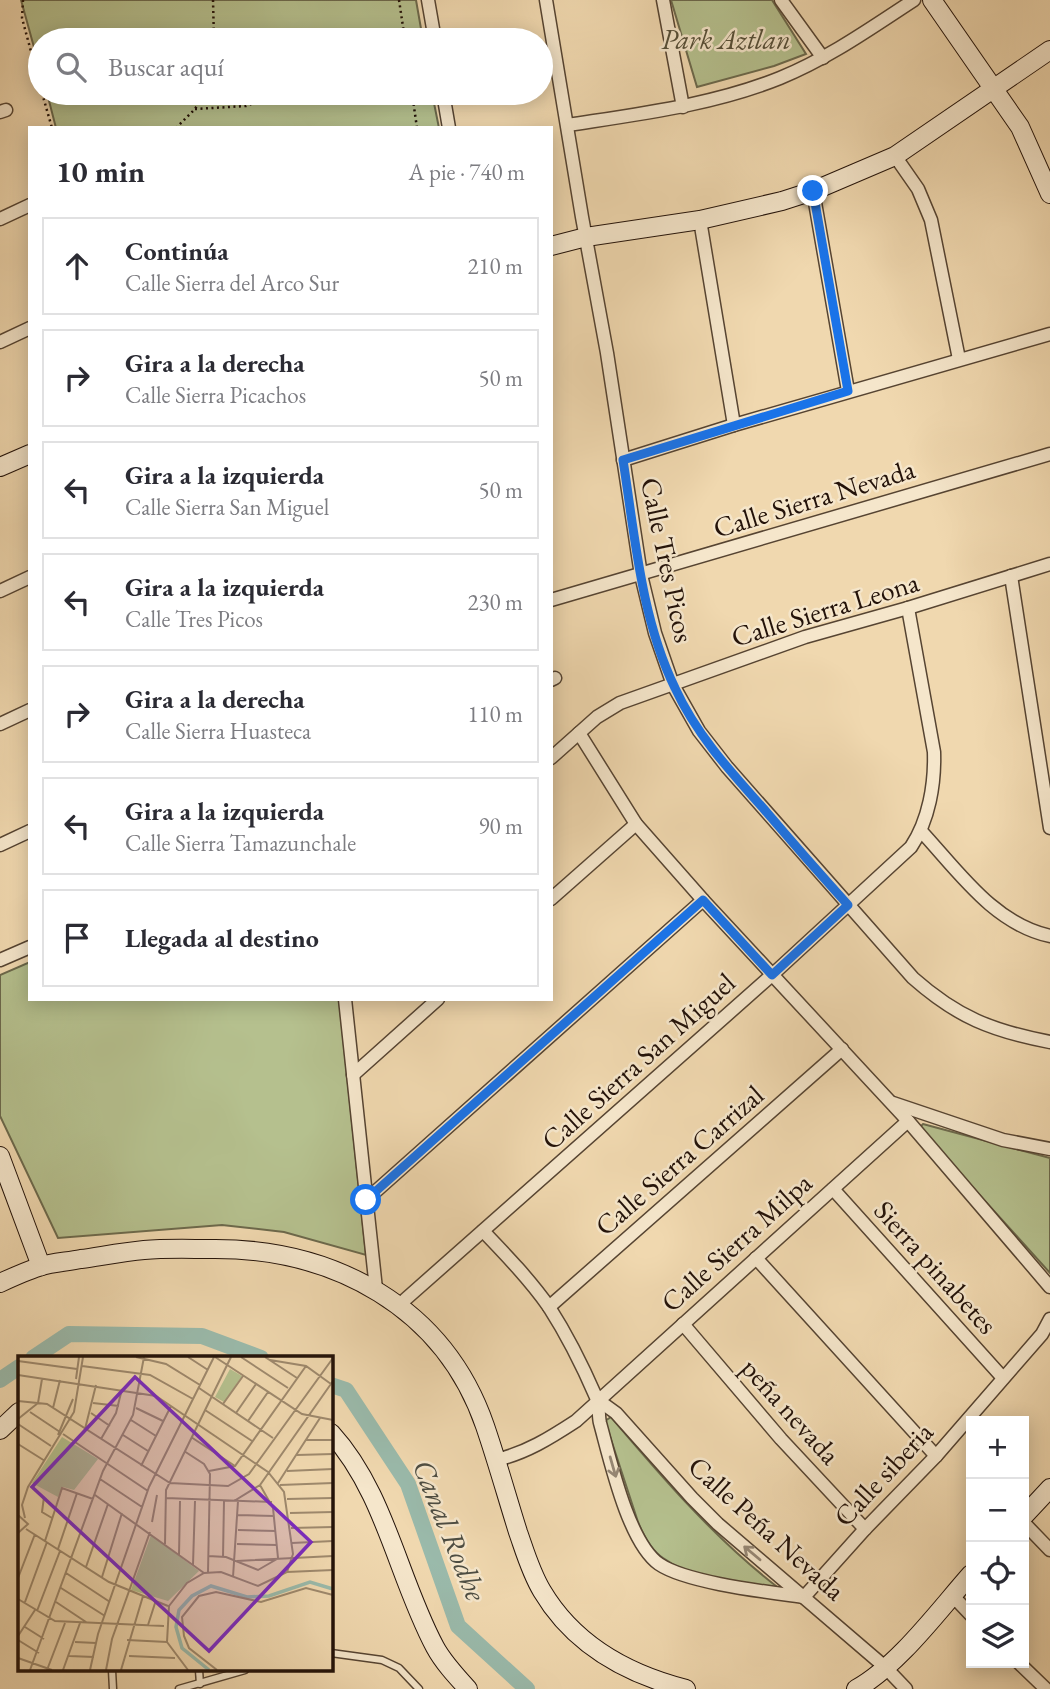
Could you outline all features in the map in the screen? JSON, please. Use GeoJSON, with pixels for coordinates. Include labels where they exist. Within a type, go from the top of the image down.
{"type":"FeatureCollection","features":[{"type":"Feature","properties":{"kind":"street"},"geometry":{"type":"LineString","coordinates":[[428,0],[433,28]]}},
{"type":"Feature","properties":{"kind":"street","name":"Calle Tres Picos"},"geometry":{"type":"LineString","coordinates":[[546,0],[551,28]]}},
{"type":"Feature","properties":{"kind":"street"},"geometry":{"type":"LineString","coordinates":[[663,0],[683,107]]}},
{"type":"Feature","properties":{"kind":"street"},"geometry":{"type":"LineString","coordinates":[[781,0],[822,58]]}},
{"type":"Feature","properties":{"kind":"street"},"geometry":{"type":"LineString","coordinates":[[568,125],[683,107],[779,78],[822,58],[914,0]]}},
{"type":"Feature","properties":{"kind":"street"},"geometry":{"type":"LineString","coordinates":[[932,0],[1020,127],[1050,194]]}},
{"type":"Feature","properties":{"kind":"street","name":"Calle Tres Picos"},"geometry":{"type":"LineString","coordinates":[[553,40],[607,353],[641,575],[655,633],[673,685],[699,731],[727,767],[913,978],[937,999],[975,1022],[1016,1036],[1050,1042]]}},
{"type":"Feature","properties":{"kind":"street"},"geometry":{"type":"LineString","coordinates":[[553,245],[586,237],[699,220],[813,191],[895,156],[1050,50]]}},
{"type":"Feature","properties":{"kind":"street"},"geometry":{"type":"LineString","coordinates":[[445,105],[449,126]]}},
{"type":"Feature","properties":{"kind":"street"},"geometry":{"type":"LineString","coordinates":[[895,156],[918,189],[932,220],[959,359]]}},
{"type":"Feature","properties":{"kind":"street"},"geometry":{"type":"LineString","coordinates":[[813,191],[848,391]]}},
{"type":"Feature","properties":{"kind":"street"},"geometry":{"type":"LineString","coordinates":[[0,219],[28,206]]}},
{"type":"Feature","properties":{"kind":"street"},"geometry":{"type":"LineString","coordinates":[[699,220],[734,425]]}},
{"type":"Feature","properties":{"kind":"street"},"geometry":{"type":"LineString","coordinates":[[0,342],[28,329]]}},
{"type":"Feature","properties":{"kind":"street"},"geometry":{"type":"LineString","coordinates":[[623,460],[848,391],[1050,334]]}},
{"type":"Feature","properties":{"kind":"street","name":"Calle Sierra Nevada"},"geometry":{"type":"LineString","coordinates":[[553,599],[1050,454]]}},
{"type":"Feature","properties":{"kind":"street"},"geometry":{"type":"LineString","coordinates":[[0,467],[28,455]]}},
{"type":"Feature","properties":{"kind":"street","name":"Calle Sierra Leona"},"geometry":{"type":"LineString","coordinates":[[553,756],[597,716],[620,703],[805,637],[1050,564]]}},
{"type":"Feature","properties":{"kind":"street"},"geometry":{"type":"LineString","coordinates":[[1011,576],[1050,828]]}},
{"type":"Feature","properties":{"kind":"street"},"geometry":{"type":"LineString","coordinates":[[0,591],[28,579]]}},
{"type":"Feature","properties":{"kind":"street","name":"Calle Sierra San Miguel"},"geometry":{"type":"LineString","coordinates":[[399,1305],[772,975],[911,847],[922,831],[935,771],[934,752],[908,608]]}},
{"type":"Feature","properties":{"kind":"street"},"geometry":{"type":"LineString","coordinates":[[0,724],[28,711]]}},
{"type":"Feature","properties":{"kind":"street"},"geometry":{"type":"LineString","coordinates":[[579,733],[636,824],[908,1121],[1050,1287]]}},
{"type":"Feature","properties":{"kind":"street"},"geometry":{"type":"LineString","coordinates":[[553,897],[636,824]]}},
{"type":"Feature","properties":{"kind":"street"},"geometry":{"type":"LineString","coordinates":[[922,831],[990,904],[1009,920],[1036,933],[1050,936]]}},
{"type":"Feature","properties":{"kind":"street"},"geometry":{"type":"LineString","coordinates":[[0,845],[28,832]]}},
{"type":"Feature","properties":{"kind":"street"},"geometry":{"type":"LineString","coordinates":[[366,1200],[703,900]]}},
{"type":"Feature","properties":{"kind":"street"},"geometry":{"type":"LineString","coordinates":[[0,960],[28,948]]}},
{"type":"Feature","properties":{"kind":"street"},"geometry":{"type":"LineString","coordinates":[[345,1001],[376,1289]]}},
{"type":"Feature","properties":{"kind":"street"},"geometry":{"type":"LineString","coordinates":[[353,1075],[436,1001]]}},
{"type":"Feature","properties":{"kind":"street","name":"Calle Sierra Carrizal"},"geometry":{"type":"LineString","coordinates":[[549,1307],[842,1049]]}},
{"type":"Feature","properties":{"kind":"street"},"geometry":{"type":"LineString","coordinates":[[890,1101],[1003,1140],[1050,1149]]}},
{"type":"Feature","properties":{"kind":"street","name":"Calle Sierra Milpa"},"geometry":{"type":"LineString","coordinates":[[496,1460],[514,1456],[548,1440],[576,1421],[908,1121]]}},
{"type":"Feature","properties":{"kind":"street"},"geometry":{"type":"LineString","coordinates":[[0,1156],[4,1175],[41,1266]]}},
{"type":"Feature","properties":{"kind":"street","name":"Sierra pinabetes"},"geometry":{"type":"LineString","coordinates":[[832,1189],[1003,1378]]}},
{"type":"Feature","properties":{"kind":"street"},"geometry":{"type":"LineString","coordinates":[[482,1231],[549,1307],[598,1401],[599,1419],[628,1517],[638,1538],[659,1564],[685,1575],[804,1597]]}},
{"type":"Feature","properties":{"kind":"street"},"geometry":{"type":"LineString","coordinates":[[0,1283],[41,1266],[145,1250],[247,1249],[278,1253],[317,1264],[376,1289],[433,1335],[459,1371],[485,1424],[529,1564],[542,1591],[555,1609],[581,1637],[613,1661],[663,1683],[687,1689]]}},
{"type":"Feature","properties":{"kind":"street"},"geometry":{"type":"LineString","coordinates":[[756,1258],[936,1456]]}},
{"type":"Feature","properties":{"kind":"street","name":"Calle siberia"},"geometry":{"type":"LineString","coordinates":[[804,1597],[864,1529],[936,1456],[1042,1334],[1050,1319]]}},
{"type":"Feature","properties":{"kind":"street","name":"peña nevada"},"geometry":{"type":"LineString","coordinates":[[683,1324],[781,1439],[864,1529]]}},
{"type":"Feature","properties":{"kind":"street","name":"Calle Peña Nevada"},"geometry":{"type":"LineString","coordinates":[[598,1401],[616,1413],[718,1524],[885,1667],[906,1689]]}},
{"type":"Feature","properties":{"kind":"street"},"geometry":{"type":"LineString","coordinates":[[0,1430],[18,1413]]}},
{"type":"Feature","properties":{"kind":"street"},"geometry":{"type":"LineString","coordinates":[[332,1434],[359,1473],[377,1509],[435,1648],[468,1689]]}},
{"type":"Feature","properties":{"kind":"street"},"geometry":{"type":"LineString","coordinates":[[1029,1511],[1050,1488]]}},
{"type":"Feature","properties":{"kind":"street"},"geometry":{"type":"LineString","coordinates":[[1029,1528],[1050,1550]]}},
{"type":"Feature","properties":{"kind":"street"},"geometry":{"type":"LineString","coordinates":[[856,1689],[885,1667],[966,1580]]}},
{"type":"Feature","properties":{"kind":"street"},"geometry":{"type":"LineString","coordinates":[[952,1595],[966,1610]]}},
{"type":"Feature","properties":{"kind":"street"},"geometry":{"type":"LineString","coordinates":[[1024,1668],[1046,1689]]}},
{"type":"Feature","properties":{"kind":"lane"},"geometry":{"type":"LineString","coordinates":[[332,1653],[382,1660],[399,1668],[419,1689]]}},
{"type":"Feature","properties":{"kind":"lane"},"geometry":{"type":"LineString","coordinates":[[199,1672],[200,1684]]}},
{"type":"Feature","properties":{"kind":"lane"},"geometry":{"type":"LineString","coordinates":[[178,1689],[239,1672]]}},
{"type":"Feature","properties":{"kind":"path"},"geometry":{"type":"LineString","coordinates":[[23,0],[22,18],[28,40]]}},
{"type":"Feature","properties":{"kind":"path"},"geometry":{"type":"LineString","coordinates":[[213,0],[214,28]]}},
{"type":"Feature","properties":{"kind":"path"},"geometry":{"type":"LineString","coordinates":[[399,0],[403,28]]}},
{"type":"Feature","properties":{"kind":"path"},"geometry":{"type":"LineString","coordinates":[[45,105],[51,126]]}},
{"type":"Feature","properties":{"kind":"path"},"geometry":{"type":"LineString","coordinates":[[178,126],[198,105]]}},
{"type":"Feature","properties":{"kind":"path"},"geometry":{"type":"LineString","coordinates":[[195,110],[249,105]]}},
{"type":"Feature","properties":{"kind":"path"},"geometry":{"type":"LineString","coordinates":[[414,105],[417,126]]}},
{"type":"Feature","properties":{"kind":"green space"},"geometry":{"type":"Polygon","coordinates":[[[21,0],[416,0],[421,28],[29,28],[21,0]]]}},
{"type":"Feature","properties":{"kind":"green space","name":"Park Aztlan"},"geometry":{"type":"Polygon","coordinates":[[[671,0],[772,0],[806,54],[774,66],[697,87],[671,0]]]}},
{"type":"Feature","properties":{"kind":"green space"},"geometry":{"type":"Polygon","coordinates":[[[50,105],[434,105],[439,126],[55,126],[50,105]]]}},
{"type":"Feature","properties":{"kind":"green space"},"geometry":{"type":"Polygon","coordinates":[[[28,963],[28,1001],[339,1001],[366,1255],[284,1232],[222,1225],[58,1238],[0,1116],[0,975],[28,963]]]}},
{"type":"Feature","properties":{"kind":"green space"},"geometry":{"type":"Polygon","coordinates":[[[923,1124],[1050,1158],[1050,1273],[919,1128],[923,1124]]]}},
{"type":"Feature","properties":{"kind":"green space"},"geometry":{"type":"Polygon","coordinates":[[[611,1417],[689,1506],[776,1586],[775,1590],[703,1576],[675,1565],[655,1551],[638,1522],[605,1421],[611,1417]]]}},
{"type":"Feature","properties":{"kind":"waterway","name":"Canal Rodhe"},"geometry":{"type":"LineString","coordinates":[[36,1356],[69,1334],[202,1336],[256,1356]]}},
{"type":"Feature","properties":{"kind":"waterway","name":"Canal Rodhe"},"geometry":{"type":"LineString","coordinates":[[0,1380],[18,1368]]}},
{"type":"Feature","properties":{"kind":"waterway","name":"Canal Rodhe"},"geometry":{"type":"LineString","coordinates":[[332,1385],[346,1390],[408,1484],[458,1626],[527,1689]]}},
{"type":"Feature","properties":{"kind":"route"},"geometry":{"type":"LineString","coordinates":[[366,1200],[703,900],[772,975],[848,905],[727,767],[682,704],[655,633],[641,575],[623,460],[848,391],[813,191]]}}]}
